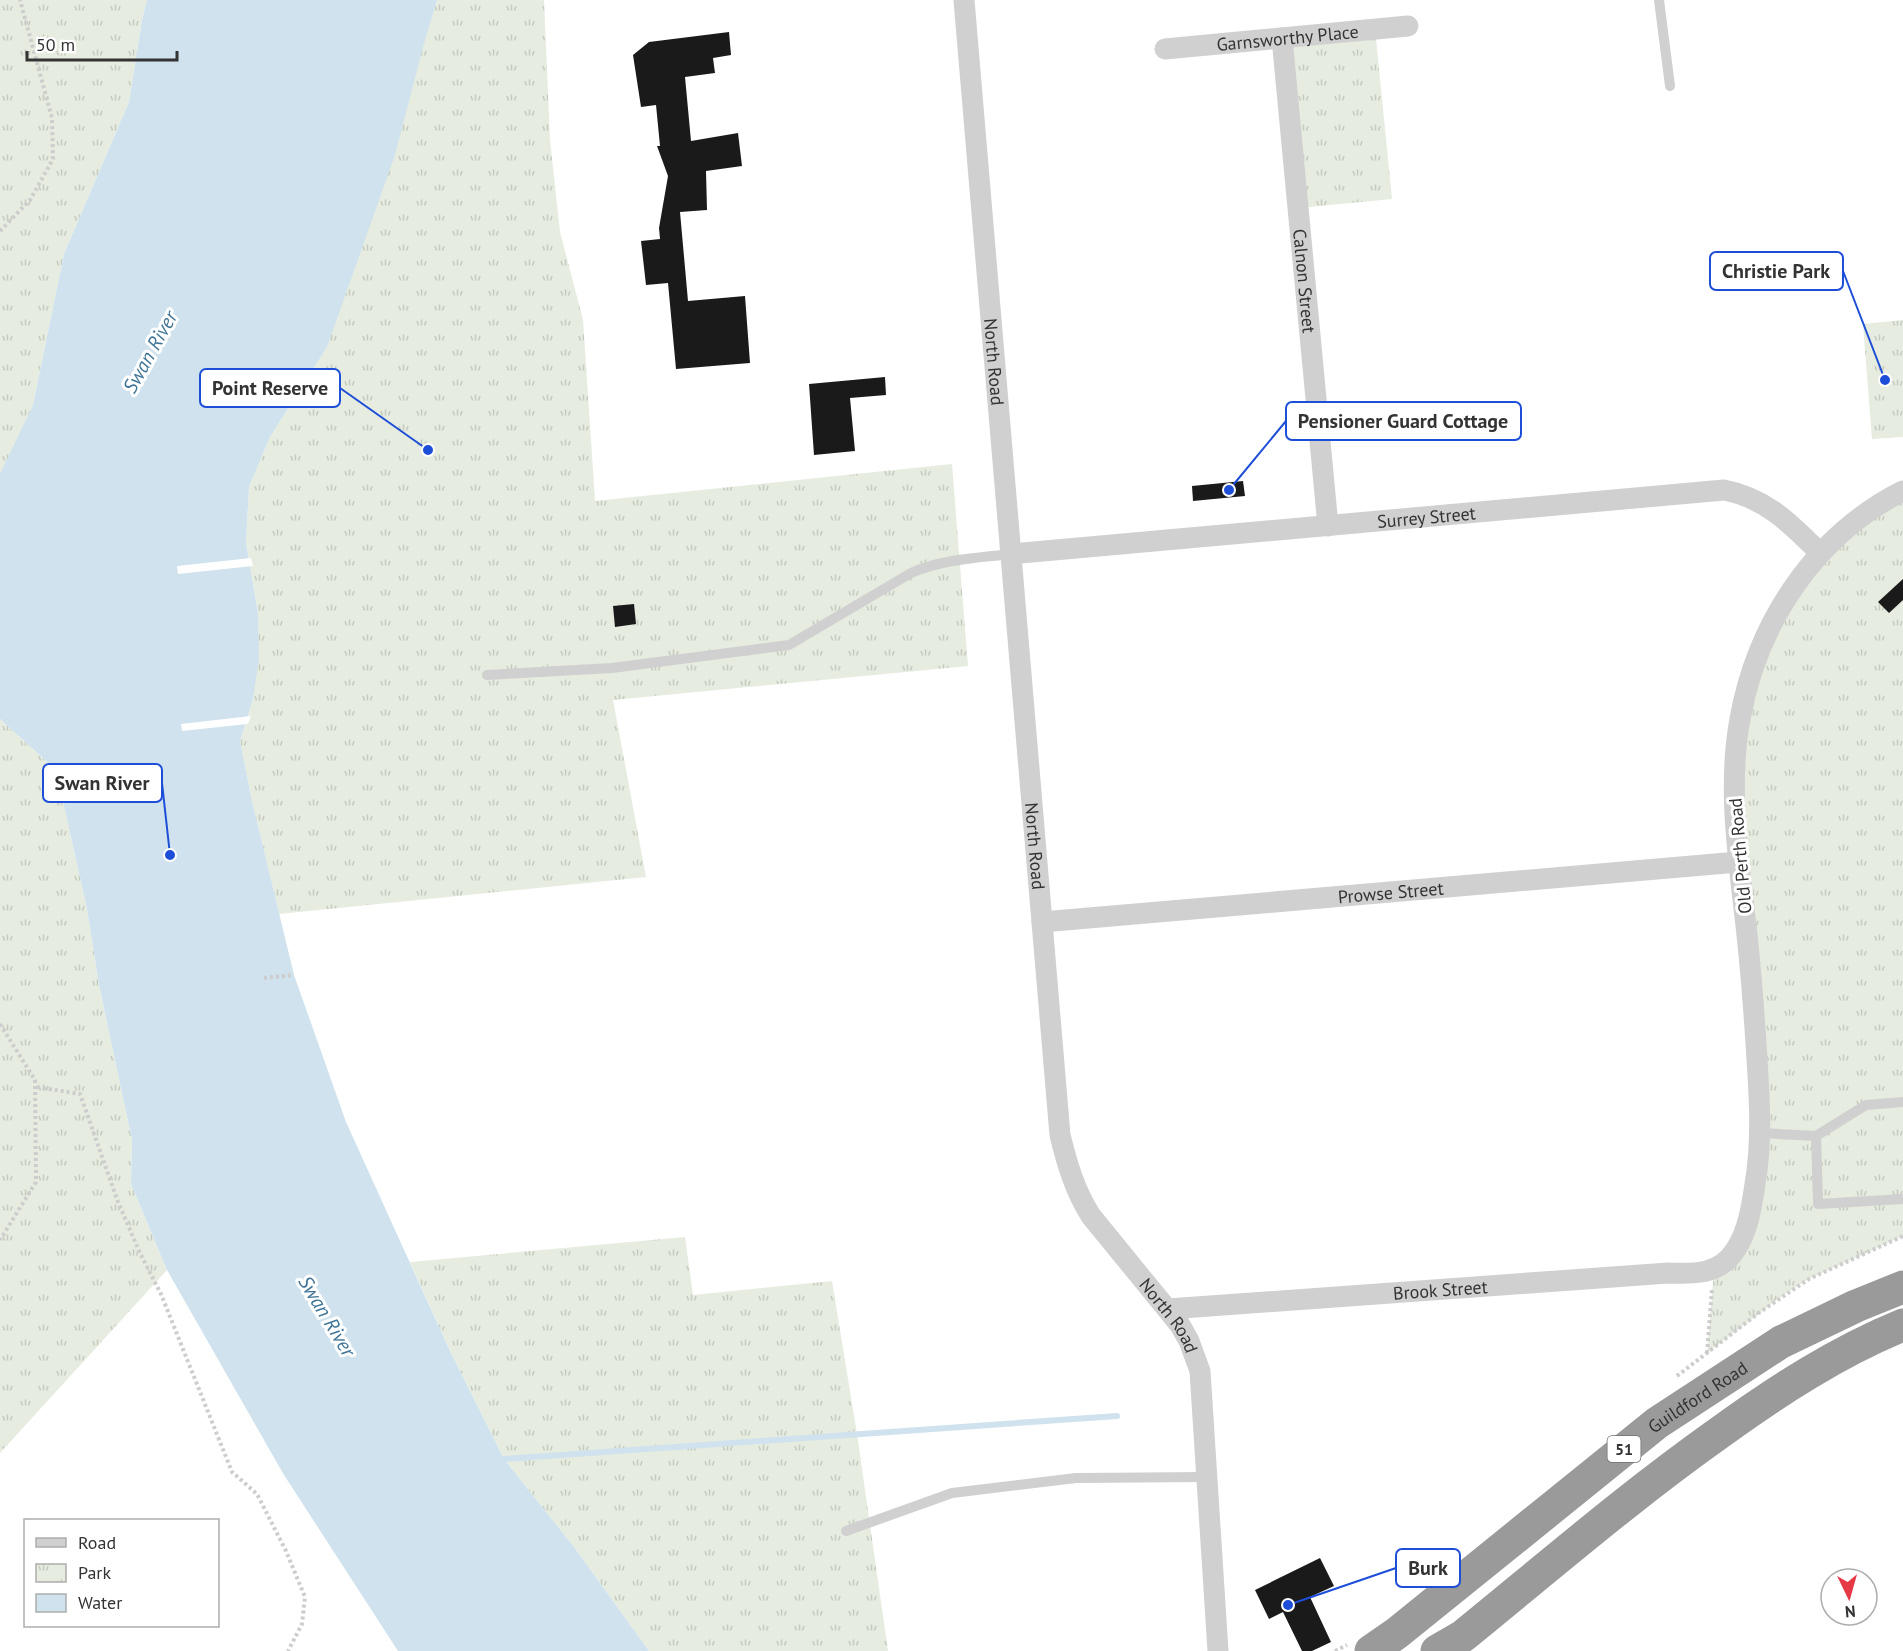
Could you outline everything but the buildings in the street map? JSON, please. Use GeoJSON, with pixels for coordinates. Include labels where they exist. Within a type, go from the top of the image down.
{"type":"FeatureCollection","features":[{"type":"Feature","properties":{"kind":"highway","name":"Guildford Road"},"geometry":{"type":"LineString","coordinates":[[1371,1651],[1397,1633],[1657,1423],[1781,1342],[1856,1306],[1903,1287]]}},
{"type":"Feature","properties":{"kind":"highway","name":"51"},"geometry":{"type":"LineString","coordinates":[[1437,1651],[1463,1636],[1654,1479],[1762,1402],[1863,1342],[1903,1325]]}},
{"type":"Feature","properties":{"kind":"street","name":"North Road"},"geometry":{"type":"LineString","coordinates":[[964,0],[1060,1135],[1080,1199],[1091,1216],[1180,1325],[1189,1341],[1200,1371],[1218,1651]]}},
{"type":"Feature","properties":{"kind":"street","name":"Garnsworthy Place"},"geometry":{"type":"LineString","coordinates":[[1166,49],[1408,26]]}},
{"type":"Feature","properties":{"kind":"street","name":"Calnon Street"},"geometry":{"type":"LineString","coordinates":[[1282,38],[1328,526]]}},
{"type":"Feature","properties":{"kind":"street","name":"Surrey Street"},"geometry":{"type":"LineString","coordinates":[[1011,554],[1725,490],[1756,499],[1797,530],[1820,553]]}},
{"type":"Feature","properties":{"kind":"street","name":"Old Perth Road"},"geometry":{"type":"LineString","coordinates":[[1714,1270],[1736,1249],[1748,1220],[1758,1170],[1761,1133],[1754,1015],[1738,862],[1734,795],[1735,754],[1746,688],[1782,604],[1803,573],[1820,553],[1844,531],[1903,491]]}},
{"type":"Feature","properties":{"kind":"street","name":"Prowse Street"},"geometry":{"type":"LineString","coordinates":[[1042,922],[1738,862]]}},
{"type":"Feature","properties":{"kind":"street","name":"Brook Street"},"geometry":{"type":"LineString","coordinates":[[1168,1309],[1714,1270]]}},
{"type":"Feature","properties":{"kind":"lane"},"geometry":{"type":"LineString","coordinates":[[1659,0],[1670,86]]}},
{"type":"Feature","properties":{"kind":"lane"},"geometry":{"type":"LineString","coordinates":[[487,675],[612,668],[789,645],[928,565],[1011,554]]}},
{"type":"Feature","properties":{"kind":"lane"},"geometry":{"type":"LineString","coordinates":[[1761,1133],[1816,1136],[1866,1105],[1903,1102]]}},
{"type":"Feature","properties":{"kind":"lane"},"geometry":{"type":"LineString","coordinates":[[1816,1136],[1818,1204],[1903,1199]]}},
{"type":"Feature","properties":{"kind":"lane"},"geometry":{"type":"LineString","coordinates":[[846,1531],[952,1493],[1076,1478],[1206,1477]]}},
{"type":"Feature","properties":{"kind":"path"},"geometry":{"type":"LineString","coordinates":[[0,231],[30,200],[53,159],[52,118],[20,0]]}},
{"type":"Feature","properties":{"kind":"path"},"geometry":{"type":"LineString","coordinates":[[264,978],[294,975]]}},
{"type":"Feature","properties":{"kind":"path"},"geometry":{"type":"LineString","coordinates":[[0,1024],[35,1080],[36,1182],[0,1240]]}},
{"type":"Feature","properties":{"kind":"path"},"geometry":{"type":"LineString","coordinates":[[38,1087],[80,1094],[118,1202],[161,1294],[232,1472],[257,1494],[286,1551],[305,1596],[302,1624],[288,1651]]}},
{"type":"Feature","properties":{"kind":"path"},"geometry":{"type":"LineString","coordinates":[[1707,1353],[1714,1270]]}},
{"type":"Feature","properties":{"kind":"green space"},"geometry":{"type":"Polygon","coordinates":[[[0,0],[147,0],[129,102],[64,254],[33,405],[0,476],[0,0]]]}},
{"type":"Feature","properties":{"kind":"green space"},"geometry":{"type":"Polygon","coordinates":[[[437,0],[544,0],[550,140],[560,232],[583,320],[595,501],[952,464],[968,666],[613,700],[646,877],[279,914],[240,741],[253,699],[258,613],[246,543],[249,487],[270,437],[327,347],[437,0]]]}},
{"type":"Feature","properties":{"kind":"green space"},"geometry":{"type":"Polygon","coordinates":[[[1375,29],[1392,199],[1299,208],[1282,38],[1375,29]]]}},
{"type":"Feature","properties":{"kind":"green space"},"geometry":{"type":"Polygon","coordinates":[[[1903,320],[1903,437],[1872,439],[1863,324],[1903,320]]]}},
{"type":"Feature","properties":{"kind":"green space"},"geometry":{"type":"Polygon","coordinates":[[[1903,491],[1903,1236],[1809,1279],[1785,1294],[1707,1353],[1714,1270],[1752,1201],[1739,721],[1803,573],[1903,491]]]}},
{"type":"Feature","properties":{"kind":"green space"},"geometry":{"type":"Polygon","coordinates":[[[0,719],[56,770],[87,909],[99,985],[132,1140],[131,1184],[167,1270],[0,1453],[0,719]]]}},
{"type":"Feature","properties":{"kind":"green space"},"geometry":{"type":"Polygon","coordinates":[[[685,1237],[693,1295],[832,1281],[857,1434],[888,1651],[649,1651],[574,1547],[504,1459],[450,1351],[410,1262],[685,1237]]]}},
{"type":"Feature","properties":{"kind":"water","name":"Swan River"},"geometry":{"type":"Polygon","coordinates":[[[147,0],[437,0],[395,155],[327,347],[270,437],[249,487],[246,543],[258,613],[259,659],[253,699],[240,741],[294,975],[346,1122],[450,1351],[504,1459],[574,1547],[649,1651],[398,1651],[284,1475],[167,1270],[131,1184],[132,1140],[99,985],[87,909],[56,770],[0,719],[0,474],[33,405],[64,254],[129,102],[147,0]]]}},
{"type":"Feature","properties":{"kind":"pier"},"geometry":{"type":"Polygon","coordinates":[[[251,558],[253,566],[178,574],[177,566],[251,558]]]}},
{"type":"Feature","properties":{"kind":"pier"},"geometry":{"type":"Polygon","coordinates":[[[251,716],[248,724],[182,731],[181,724],[251,716]]]}},
{"type":"Feature","properties":{"kind":"waterway"},"geometry":{"type":"LineString","coordinates":[[504,1459],[1117,1416]]}},
{"type":"Feature","properties":{"kind":"place","name":"Christie Park"},"geometry":{"type":"Point","coordinates":[1885,380]}},
{"type":"Feature","properties":{"kind":"place","name":"Point Reserve"},"geometry":{"type":"Point","coordinates":[428,450]}},
{"type":"Feature","properties":{"kind":"place","name":"Pensioner Guard Cottage"},"geometry":{"type":"Point","coordinates":[1229,490]}},
{"type":"Feature","properties":{"kind":"place","name":"Swan River"},"geometry":{"type":"Point","coordinates":[170,855]}},
{"type":"Feature","properties":{"kind":"place","name":"Burk"},"geometry":{"type":"Point","coordinates":[1288,1605]}}]}
